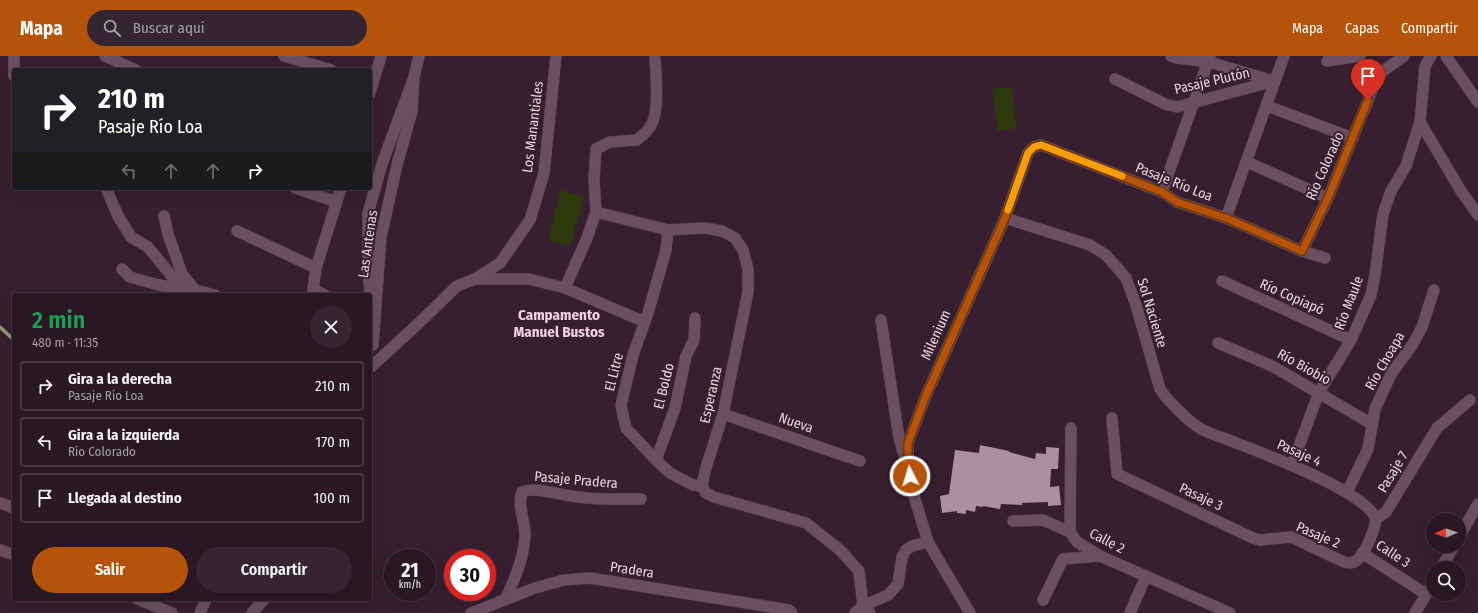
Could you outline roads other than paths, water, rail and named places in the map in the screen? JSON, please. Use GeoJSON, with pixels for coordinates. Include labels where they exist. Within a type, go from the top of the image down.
{"type":"FeatureCollection","features":[{"type":"Feature","properties":{"kind":"street"},"geometry":{"type":"LineString","coordinates":[[14,56],[14,68]]}},
{"type":"Feature","properties":{"kind":"street"},"geometry":{"type":"LineString","coordinates":[[105,56],[132,68]]}},
{"type":"Feature","properties":{"kind":"street"},"geometry":{"type":"LineString","coordinates":[[284,56],[323,68]]}},
{"type":"Feature","properties":{"kind":"street"},"geometry":{"type":"LineString","coordinates":[[372,84],[381,56]]}},
{"type":"Feature","properties":{"kind":"street","name":"Las Antenas"},"geometry":{"type":"LineString","coordinates":[[370,293],[368,214],[382,164],[414,77],[420,56]]}},
{"type":"Feature","properties":{"kind":"street","name":"Los Manantiales"},"geometry":{"type":"LineString","coordinates":[[372,367],[457,286],[475,279],[500,263],[530,220],[544,173],[556,56]]}},
{"type":"Feature","properties":{"kind":"street"},"geometry":{"type":"LineString","coordinates":[[1171,56],[1177,58],[1209,59],[1274,81]]}},
{"type":"Feature","properties":{"kind":"street"},"geometry":{"type":"LineString","coordinates":[[1226,218],[1284,56]]}},
{"type":"Feature","properties":{"kind":"street"},"geometry":{"type":"LineString","coordinates":[[1327,61],[1360,56]]}},
{"type":"Feature","properties":{"kind":"street","name":"Río Colorado"},"geometry":{"type":"LineString","coordinates":[[1302,251],[1328,198],[1354,138],[1373,88],[1383,72],[1404,56]]}},
{"type":"Feature","properties":{"kind":"street","name":"Río Maule"},"geometry":{"type":"LineString","coordinates":[[1292,465],[1319,392],[1351,340],[1371,295],[1383,214],[1391,191],[1406,166],[1420,122],[1425,66],[1431,56]]}},
{"type":"Feature","properties":{"kind":"street"},"geometry":{"type":"LineString","coordinates":[[1446,56],[1478,102]]}},
{"type":"Feature","properties":{"kind":"street"},"geometry":{"type":"LineString","coordinates":[[565,288],[587,238],[596,212],[594,179],[596,149],[610,142],[637,140],[651,126],[656,110],[655,59]]}},
{"type":"Feature","properties":{"kind":"street"},"geometry":{"type":"LineString","coordinates":[[1162,192],[1209,59]]}},
{"type":"Feature","properties":{"kind":"street","name":"Las Antenas"},"geometry":{"type":"LineString","coordinates":[[372,353],[382,237],[397,165],[412,111],[414,77]]}},
{"type":"Feature","properties":{"kind":"street","name":"Pasaje Plutón"},"geometry":{"type":"LineString","coordinates":[[1115,79],[1165,104],[1177,107],[1193,104],[1274,81]]}},
{"type":"Feature","properties":{"kind":"street"},"geometry":{"type":"LineString","coordinates":[[1266,106],[1354,138]]}},
{"type":"Feature","properties":{"kind":"street"},"geometry":{"type":"LineString","coordinates":[[1420,122],[1461,191],[1478,215]]}},
{"type":"Feature","properties":{"kind":"street","name":"Pasaje Río Loa"},"geometry":{"type":"LineString","coordinates":[[1034,147],[1041,145],[1162,192],[1177,202],[1226,218],[1302,251],[1325,258]]}},
{"type":"Feature","properties":{"kind":"street","name":"Milenium"},"geometry":{"type":"LineString","coordinates":[[970,613],[928,542],[914,496],[908,464],[908,443],[925,398],[1005,218],[1028,153],[1034,147]]}},
{"type":"Feature","properties":{"kind":"street"},"geometry":{"type":"LineString","coordinates":[[1247,162],[1328,198]]}},
{"type":"Feature","properties":{"kind":"street"},"geometry":{"type":"LineString","coordinates":[[107,190],[118,216],[131,237],[148,247],[175,280],[194,290]]}},
{"type":"Feature","properties":{"kind":"street"},"geometry":{"type":"LineString","coordinates":[[301,190],[337,202]]}},
{"type":"Feature","properties":{"kind":"street"},"geometry":{"type":"LineString","coordinates":[[322,293],[313,289],[316,268],[340,190]]}},
{"type":"Feature","properties":{"kind":"street","name":"Esperanza"},"geometry":{"type":"LineString","coordinates":[[596,212],[668,230],[705,228],[722,231],[735,238],[743,250],[748,269],[748,292],[723,414],[702,486]]}},
{"type":"Feature","properties":{"kind":"street"},"geometry":{"type":"LineString","coordinates":[[164,216],[168,234],[182,274],[194,290]]}},
{"type":"Feature","properties":{"kind":"street","name":"Sol Naciente"},"geometry":{"type":"LineString","coordinates":[[1005,218],[1090,245],[1106,255],[1126,278],[1136,305],[1160,389],[1166,398],[1200,428]]}},
{"type":"Feature","properties":{"kind":"street","name":"El Litre"},"geometry":{"type":"LineString","coordinates":[[668,230],[666,250],[645,322],[633,355],[620,405],[626,428],[656,460],[670,473],[693,485],[702,486]]}},
{"type":"Feature","properties":{"kind":"street"},"geometry":{"type":"LineString","coordinates":[[237,231],[316,268]]}},
{"type":"Feature","properties":{"kind":"street"},"geometry":{"type":"LineString","coordinates":[[122,269],[130,277],[158,285],[207,293]]}},
{"type":"Feature","properties":{"kind":"street"},"geometry":{"type":"LineString","coordinates":[[475,279],[529,279],[565,288],[645,322]]}},
{"type":"Feature","properties":{"kind":"street","name":"Río Copiapó"},"geometry":{"type":"LineString","coordinates":[[1222,281],[1351,340]]}},
{"type":"Feature","properties":{"kind":"street","name":"Río Choapa"},"geometry":{"type":"LineString","coordinates":[[1347,492],[1368,449],[1375,410],[1392,374],[1413,344],[1422,327],[1434,290]]}},
{"type":"Feature","properties":{"kind":"street","name":"El Boldo"},"geometry":{"type":"LineString","coordinates":[[656,460],[675,408],[686,356],[694,340],[695,318]]}},
{"type":"Feature","properties":{"kind":"street"},"geometry":{"type":"LineString","coordinates":[[881,320],[898,438],[908,464]]}},
{"type":"Feature","properties":{"kind":"street","name":"Las Antenas"},"geometry":{"type":"LineString","coordinates":[[372,331],[373,345]]}},
{"type":"Feature","properties":{"kind":"street","name":"Río Biobio"},"geometry":{"type":"LineString","coordinates":[[1218,343],[1272,366],[1372,424]]}},
{"type":"Feature","properties":{"kind":"street","name":"Pasaje 7"},"geometry":{"type":"LineString","coordinates":[[1350,563],[1357,561],[1375,528],[1376,519],[1386,512],[1437,428],[1470,400]]}},
{"type":"Feature","properties":{"kind":"street","name":"Nueva"},"geometry":{"type":"LineString","coordinates":[[723,414],[860,461]]}},
{"type":"Feature","properties":{"kind":"street","name":"Pasaje 3"},"geometry":{"type":"LineString","coordinates":[[1112,418],[1117,474],[1253,538],[1260,540],[1274,538]]}},
{"type":"Feature","properties":{"kind":"street","name":"Calle 2"},"geometry":{"type":"LineString","coordinates":[[1071,428],[1070,532],[1077,542],[1100,556],[1230,613]]}},
{"type":"Feature","properties":{"kind":"street","name":"Pasaje 4"},"geometry":{"type":"LineString","coordinates":[[1200,428],[1292,465],[1347,492],[1370,509],[1374,513],[1376,519]]}},
{"type":"Feature","properties":{"kind":"street"},"geometry":{"type":"LineString","coordinates":[[702,486],[706,493],[714,497],[806,523],[840,550],[859,572],[863,611],[888,595],[898,584],[902,557],[906,550],[912,546],[928,542]]}},
{"type":"Feature","properties":{"kind":"street","name":"Pasaje Pradera"},"geometry":{"type":"LineString","coordinates":[[506,598],[518,571],[522,555],[525,534],[520,499],[522,492],[529,490],[605,500],[641,499]]}},
{"type":"Feature","properties":{"kind":"street"},"geometry":{"type":"LineString","coordinates":[[0,503],[12,507]]}},
{"type":"Feature","properties":{"kind":"street"},"geometry":{"type":"LineString","coordinates":[[1466,525],[1478,504]]}},
{"type":"Feature","properties":{"kind":"street"},"geometry":{"type":"LineString","coordinates":[[1013,521],[1043,520],[1070,532]]}},
{"type":"Feature","properties":{"kind":"street","name":"Pasaje 2"},"geometry":{"type":"LineString","coordinates":[[1274,538],[1291,537],[1344,562],[1350,563]]}},
{"type":"Feature","properties":{"kind":"street"},"geometry":{"type":"LineString","coordinates":[[0,550],[12,554]]}},
{"type":"Feature","properties":{"kind":"street","name":"Calle 3"},"geometry":{"type":"LineString","coordinates":[[1362,553],[1426,594]]}},
{"type":"Feature","properties":{"kind":"street"},"geometry":{"type":"LineString","coordinates":[[1043,600],[1063,559],[1100,556]]}},
{"type":"Feature","properties":{"kind":"street"},"geometry":{"type":"LineString","coordinates":[[1130,613],[1146,576]]}},
{"type":"Feature","properties":{"kind":"street","name":"Pradera"},"geometry":{"type":"LineString","coordinates":[[470,613],[535,588],[564,580],[590,578],[789,610],[792,613]]}},
{"type":"Feature","properties":{"kind":"street"},"geometry":{"type":"LineString","coordinates":[[1415,613],[1426,594]]}},
{"type":"Feature","properties":{"kind":"street"},"geometry":{"type":"LineString","coordinates":[[142,601],[172,613]]}},
{"type":"Feature","properties":{"kind":"street"},"geometry":{"type":"LineString","coordinates":[[200,613],[205,601]]}},
{"type":"Feature","properties":{"kind":"street"},"geometry":{"type":"LineString","coordinates":[[252,613],[262,601]]}},
{"type":"Feature","properties":{"kind":"waterway"},"geometry":{"type":"LineString","coordinates":[[0,327],[12,338]]}},
{"type":"Feature","properties":{"kind":"district","name":"Campamento Manuel Bustos"},"geometry":{"type":"Point","coordinates":[559,324]}}]}
